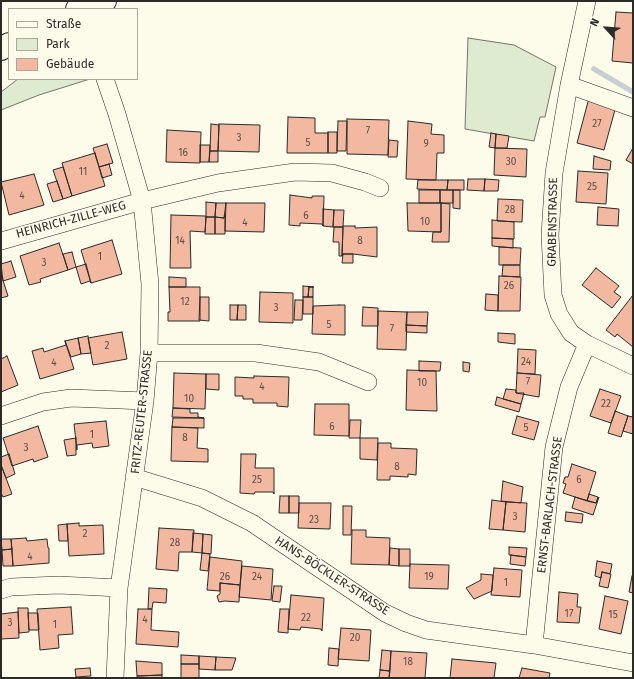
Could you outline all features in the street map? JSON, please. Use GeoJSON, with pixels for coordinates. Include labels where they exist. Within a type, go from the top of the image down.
{"type":"FeatureCollection","features":[{"type":"Feature","properties":{"kind":"street"},"geometry":{"type":"LineString","coordinates":[[78,7],[105,1]]}},
{"type":"Feature","properties":{"kind":"street","name":"GRABENSTRASSE"},"geometry":{"type":"LineString","coordinates":[[587,1],[569,86],[554,173],[550,235],[553,295],[559,314],[572,333],[587,344],[633,366]]}},
{"type":"Feature","properties":{"kind":"street","name":"FRITZ-REUTER-STRASSE"},"geometry":{"type":"LineString","coordinates":[[105,80],[118,114],[142,201],[150,284],[149,353],[145,401],[119,588],[115,678]]}},
{"type":"Feature","properties":{"kind":"street"},"geometry":{"type":"LineString","coordinates":[[569,86],[633,108]]}},
{"type":"Feature","properties":{"kind":"street","name":"HEINRICH-ZILLE-WEG"},"geometry":{"type":"LineString","coordinates":[[1,241],[142,201],[218,183],[295,172],[332,173],[365,182],[380,188]]}},
{"type":"Feature","properties":{"kind":"street","name":"ERNST-BARLACH-STRASSE"},"geometry":{"type":"LineString","coordinates":[[534,645],[554,447],[569,387],[587,344]]}},
{"type":"Feature","properties":{"kind":"street"},"geometry":{"type":"LineString","coordinates":[[149,353],[256,353],[319,362],[368,382]]}},
{"type":"Feature","properties":{"kind":"street"},"geometry":{"type":"LineString","coordinates":[[1,416],[43,402],[71,398],[145,401]]}},
{"type":"Feature","properties":{"kind":"street","name":"HANS-BÖCKLER-STRASSE"},"geometry":{"type":"LineString","coordinates":[[134,477],[202,498],[252,523],[385,613],[406,623],[426,630],[534,645],[633,663]]}},
{"type":"Feature","properties":{"kind":"street"},"geometry":{"type":"LineString","coordinates":[[1,590],[11,587],[59,584],[119,588]]}},
{"type":"Feature","properties":{"kind":"green space"},"geometry":{"type":"Polygon","coordinates":[[[468,38],[514,45],[556,67],[545,117],[540,117],[534,141],[465,129],[468,38]]]}},
{"type":"Feature","properties":{"kind":"green space"},"geometry":{"type":"Polygon","coordinates":[[[17,80],[87,80],[39,95],[1,110],[1,92],[17,80]]]}},
{"type":"Feature","properties":{"kind":"building"},"geometry":{"type":"Polygon","coordinates":[[[616,12],[633,13],[633,63],[612,61],[616,12]]]}},
{"type":"Feature","properties":{"kind":"building"},"geometry":{"type":"Polygon","coordinates":[[[589,98],[616,106],[604,150],[577,143],[589,98]]]}},
{"type":"Feature","properties":{"kind":"building"},"geometry":{"type":"Polygon","coordinates":[[[288,117],[315,118],[315,133],[328,133],[328,153],[287,153],[288,117]]]}},
{"type":"Feature","properties":{"kind":"building"},"geometry":{"type":"Polygon","coordinates":[[[347,119],[389,120],[388,155],[347,154],[347,119]]]}},
{"type":"Feature","properties":{"kind":"building"},"geometry":{"type":"Polygon","coordinates":[[[338,121],[347,121],[346,151],[337,151],[338,121]]]}},
{"type":"Feature","properties":{"kind":"building"},"geometry":{"type":"Polygon","coordinates":[[[408,121],[432,124],[431,134],[444,135],[444,153],[437,153],[436,180],[406,179],[408,121]]]}},
{"type":"Feature","properties":{"kind":"building"},"geometry":{"type":"Polygon","coordinates":[[[211,124],[219,125],[218,151],[210,151],[211,124]]]}},
{"type":"Feature","properties":{"kind":"building"},"geometry":{"type":"Polygon","coordinates":[[[219,124],[260,125],[259,152],[218,151],[219,124]]]}},
{"type":"Feature","properties":{"kind":"building"},"geometry":{"type":"Polygon","coordinates":[[[167,130],[201,132],[200,163],[166,162],[167,130]]]}},
{"type":"Feature","properties":{"kind":"building"},"geometry":{"type":"Polygon","coordinates":[[[328,132],[337,132],[337,153],[328,153],[328,132]]]}},
{"type":"Feature","properties":{"kind":"building"},"geometry":{"type":"Polygon","coordinates":[[[491,133],[496,134],[495,148],[489,147],[491,133]]]}},
{"type":"Feature","properties":{"kind":"building"},"geometry":{"type":"Polygon","coordinates":[[[496,134],[509,136],[507,148],[495,148],[496,134]]]}},
{"type":"Feature","properties":{"kind":"building"},"geometry":{"type":"Polygon","coordinates":[[[389,140],[398,141],[397,157],[388,157],[389,140]]]}},
{"type":"Feature","properties":{"kind":"building"},"geometry":{"type":"Polygon","coordinates":[[[107,144],[113,163],[99,167],[93,148],[107,144]]]}},
{"type":"Feature","properties":{"kind":"building"},"geometry":{"type":"Polygon","coordinates":[[[200,145],[210,145],[209,162],[200,162],[200,145]]]}},
{"type":"Feature","properties":{"kind":"building"},"geometry":{"type":"Polygon","coordinates":[[[495,148],[527,149],[526,177],[494,175],[495,148]]]}},
{"type":"Feature","properties":{"kind":"building"},"geometry":{"type":"Polygon","coordinates":[[[633,148],[633,164],[626,160],[633,148]]]}},
{"type":"Feature","properties":{"kind":"building"},"geometry":{"type":"Polygon","coordinates":[[[210,151],[218,151],[218,162],[209,162],[210,151]]]}},
{"type":"Feature","properties":{"kind":"building"},"geometry":{"type":"Polygon","coordinates":[[[95,153],[105,186],[72,196],[62,163],[95,153]]]}},
{"type":"Feature","properties":{"kind":"building"},"geometry":{"type":"Polygon","coordinates":[[[594,156],[611,161],[610,170],[593,169],[594,156]]]}},
{"type":"Feature","properties":{"kind":"building"},"geometry":{"type":"Polygon","coordinates":[[[109,164],[112,175],[102,178],[99,167],[109,164]]]}},
{"type":"Feature","properties":{"kind":"building"},"geometry":{"type":"Polygon","coordinates":[[[63,167],[72,196],[63,199],[53,170],[63,167]]]}},
{"type":"Feature","properties":{"kind":"building"},"geometry":{"type":"Polygon","coordinates":[[[578,171],[608,173],[606,204],[576,202],[578,171]]]}},
{"type":"Feature","properties":{"kind":"building"},"geometry":{"type":"Polygon","coordinates":[[[34,174],[44,205],[9,215],[1,182],[34,174]]]}},
{"type":"Feature","properties":{"kind":"building"},"geometry":{"type":"Polygon","coordinates":[[[468,179],[485,179],[484,191],[467,190],[468,179]]]}},
{"type":"Feature","properties":{"kind":"building"},"geometry":{"type":"Polygon","coordinates":[[[485,179],[499,180],[498,191],[484,191],[485,179]]]}},
{"type":"Feature","properties":{"kind":"building"},"geometry":{"type":"Polygon","coordinates":[[[418,180],[448,180],[447,190],[417,189],[418,180]]]}},
{"type":"Feature","properties":{"kind":"building"},"geometry":{"type":"Polygon","coordinates":[[[448,180],[464,180],[464,190],[447,190],[448,180]]]}},
{"type":"Feature","properties":{"kind":"building"},"geometry":{"type":"Polygon","coordinates":[[[57,181],[63,199],[53,202],[47,184],[57,181]]]}},
{"type":"Feature","properties":{"kind":"building"},"geometry":{"type":"Polygon","coordinates":[[[419,190],[440,190],[440,203],[419,203],[419,190]]]}},
{"type":"Feature","properties":{"kind":"building"},"geometry":{"type":"Polygon","coordinates":[[[440,190],[453,190],[453,203],[440,203],[440,190]]]}},
{"type":"Feature","properties":{"kind":"building"},"geometry":{"type":"Polygon","coordinates":[[[453,190],[460,190],[460,209],[453,208],[453,190]]]}},
{"type":"Feature","properties":{"kind":"building"},"geometry":{"type":"Polygon","coordinates":[[[290,195],[312,198],[312,196],[324,196],[323,226],[322,224],[300,223],[300,226],[289,225],[290,195]]]}},
{"type":"Feature","properties":{"kind":"building"},"geometry":{"type":"Polygon","coordinates":[[[498,199],[523,200],[522,222],[497,221],[498,199]]]}},
{"type":"Feature","properties":{"kind":"building"},"geometry":{"type":"Polygon","coordinates":[[[206,202],[216,203],[215,217],[206,217],[206,202]]]}},
{"type":"Feature","properties":{"kind":"building"},"geometry":{"type":"Polygon","coordinates":[[[216,203],[226,203],[224,218],[215,217],[216,203]]]}},
{"type":"Feature","properties":{"kind":"building"},"geometry":{"type":"Polygon","coordinates":[[[226,203],[265,203],[264,232],[225,231],[226,203]]]}},
{"type":"Feature","properties":{"kind":"building"},"geometry":{"type":"Polygon","coordinates":[[[407,203],[441,203],[441,232],[408,231],[407,203]]]}},
{"type":"Feature","properties":{"kind":"building"},"geometry":{"type":"Polygon","coordinates":[[[441,203],[450,204],[449,242],[432,242],[433,232],[441,232],[441,203]]]}},
{"type":"Feature","properties":{"kind":"building"},"geometry":{"type":"Polygon","coordinates":[[[598,207],[619,209],[618,226],[597,225],[598,207]]]}},
{"type":"Feature","properties":{"kind":"building"},"geometry":{"type":"Polygon","coordinates":[[[323,209],[334,210],[333,227],[323,226],[323,209]]]}},
{"type":"Feature","properties":{"kind":"building"},"geometry":{"type":"Polygon","coordinates":[[[334,210],[344,210],[343,227],[333,227],[334,210]]]}},
{"type":"Feature","properties":{"kind":"building"},"geometry":{"type":"Polygon","coordinates":[[[171,215],[206,216],[205,232],[190,231],[191,268],[170,268],[171,215]]]}},
{"type":"Feature","properties":{"kind":"building"},"geometry":{"type":"Polygon","coordinates":[[[225,215],[225,234],[215,234],[215,217],[224,218],[225,215]]]}},
{"type":"Feature","properties":{"kind":"building"},"geometry":{"type":"Polygon","coordinates":[[[206,217],[215,217],[215,234],[205,234],[206,217]]]}},
{"type":"Feature","properties":{"kind":"building"},"geometry":{"type":"Polygon","coordinates":[[[492,220],[514,222],[514,239],[492,238],[492,220]]]}},
{"type":"Feature","properties":{"kind":"building"},"geometry":{"type":"Polygon","coordinates":[[[343,226],[355,226],[355,228],[377,227],[377,257],[353,254],[343,254],[342,256],[343,226]]]}},
{"type":"Feature","properties":{"kind":"building"},"geometry":{"type":"Polygon","coordinates":[[[334,227],[343,227],[342,256],[339,256],[339,242],[333,242],[334,227]]]}},
{"type":"Feature","properties":{"kind":"building"},"geometry":{"type":"Polygon","coordinates":[[[492,238],[513,239],[513,248],[492,246],[492,238]]]}},
{"type":"Feature","properties":{"kind":"building"},"geometry":{"type":"Polygon","coordinates":[[[112,240],[122,274],[91,283],[81,250],[112,240]]]}},
{"type":"Feature","properties":{"kind":"building"},"geometry":{"type":"Polygon","coordinates":[[[59,243],[68,270],[40,279],[41,282],[29,285],[20,256],[59,243]]]}},
{"type":"Feature","properties":{"kind":"building"},"geometry":{"type":"Polygon","coordinates":[[[499,247],[521,248],[520,265],[499,265],[499,247]]]}},
{"type":"Feature","properties":{"kind":"building"},"geometry":{"type":"Polygon","coordinates":[[[72,252],[76,267],[68,270],[63,254],[72,252]]]}},
{"type":"Feature","properties":{"kind":"building"},"geometry":{"type":"Polygon","coordinates":[[[343,254],[353,254],[353,263],[342,263],[343,254]]]}},
{"type":"Feature","properties":{"kind":"building"},"geometry":{"type":"Polygon","coordinates":[[[11,261],[16,277],[3,281],[1,264],[11,261]]]}},
{"type":"Feature","properties":{"kind":"building"},"geometry":{"type":"Polygon","coordinates":[[[86,264],[91,283],[90,281],[81,284],[76,267],[86,264]]]}},
{"type":"Feature","properties":{"kind":"building"},"geometry":{"type":"Polygon","coordinates":[[[503,265],[520,265],[520,277],[502,276],[503,265]]]}},
{"type":"Feature","properties":{"kind":"building"},"geometry":{"type":"Polygon","coordinates":[[[596,268],[619,286],[614,292],[621,297],[612,308],[582,285],[596,268]]]}},
{"type":"Feature","properties":{"kind":"building"},"geometry":{"type":"Polygon","coordinates":[[[1,274],[8,296],[1,298],[1,274]]]}},
{"type":"Feature","properties":{"kind":"building"},"geometry":{"type":"Polygon","coordinates":[[[499,276],[521,277],[520,311],[498,311],[499,276]]]}},
{"type":"Feature","properties":{"kind":"building"},"geometry":{"type":"Polygon","coordinates":[[[169,277],[186,278],[186,287],[169,287],[169,277]]]}},
{"type":"Feature","properties":{"kind":"building"},"geometry":{"type":"Polygon","coordinates":[[[303,286],[314,287],[309,287],[308,297],[303,297],[303,286]]]}},
{"type":"Feature","properties":{"kind":"building"},"geometry":{"type":"Polygon","coordinates":[[[169,287],[200,287],[200,321],[168,321],[168,312],[170,312],[169,287]]]}},
{"type":"Feature","properties":{"kind":"building"},"geometry":{"type":"Polygon","coordinates":[[[309,287],[313,287],[313,297],[308,297],[309,287]]]}},
{"type":"Feature","properties":{"kind":"building"},"geometry":{"type":"Polygon","coordinates":[[[260,292],[293,293],[293,323],[259,322],[260,292]]]}},
{"type":"Feature","properties":{"kind":"building"},"geometry":{"type":"Polygon","coordinates":[[[486,294],[498,295],[498,311],[485,310],[486,294]]]}},
{"type":"Feature","properties":{"kind":"building"},"geometry":{"type":"Polygon","coordinates":[[[633,295],[633,347],[617,334],[615,337],[606,330],[633,295]]]}},
{"type":"Feature","properties":{"kind":"building"},"geometry":{"type":"Polygon","coordinates":[[[200,297],[209,297],[209,321],[199,320],[200,297]]]}},
{"type":"Feature","properties":{"kind":"building"},"geometry":{"type":"Polygon","coordinates":[[[303,297],[313,297],[313,314],[303,314],[303,297]]]}},
{"type":"Feature","properties":{"kind":"building"},"geometry":{"type":"Polygon","coordinates":[[[295,300],[303,300],[302,320],[294,320],[295,300]]]}},
{"type":"Feature","properties":{"kind":"building"},"geometry":{"type":"Polygon","coordinates":[[[230,305],[238,305],[237,320],[230,320],[230,305]]]}},
{"type":"Feature","properties":{"kind":"building"},"geometry":{"type":"Polygon","coordinates":[[[238,305],[246,305],[246,320],[237,320],[238,305]]]}},
{"type":"Feature","properties":{"kind":"building"},"geometry":{"type":"Polygon","coordinates":[[[345,305],[345,335],[312,334],[313,306],[345,305]]]}},
{"type":"Feature","properties":{"kind":"building"},"geometry":{"type":"Polygon","coordinates":[[[363,307],[378,308],[378,326],[362,326],[363,307]]]}},
{"type":"Feature","properties":{"kind":"building"},"geometry":{"type":"Polygon","coordinates":[[[378,311],[407,312],[406,350],[377,349],[378,311]]]}},
{"type":"Feature","properties":{"kind":"building"},"geometry":{"type":"Polygon","coordinates":[[[407,312],[428,312],[427,326],[406,325],[407,312]]]}},
{"type":"Feature","properties":{"kind":"building"},"geometry":{"type":"Polygon","coordinates":[[[406,325],[427,326],[427,333],[406,332],[406,325]]]}},
{"type":"Feature","properties":{"kind":"building"},"geometry":{"type":"Polygon","coordinates":[[[122,332],[127,359],[93,365],[88,338],[122,332]]]}},
{"type":"Feature","properties":{"kind":"building"},"geometry":{"type":"Polygon","coordinates":[[[498,333],[515,334],[515,344],[498,342],[498,333]]]}},
{"type":"Feature","properties":{"kind":"building"},"geometry":{"type":"Polygon","coordinates":[[[88,336],[91,353],[81,354],[78,338],[88,336]]]}},
{"type":"Feature","properties":{"kind":"building"},"geometry":{"type":"Polygon","coordinates":[[[78,338],[81,354],[71,357],[65,341],[78,338]]]}},
{"type":"Feature","properties":{"kind":"building"},"geometry":{"type":"Polygon","coordinates":[[[65,341],[74,369],[40,379],[32,351],[43,348],[44,352],[66,345],[65,341]]]}},
{"type":"Feature","properties":{"kind":"building"},"geometry":{"type":"Polygon","coordinates":[[[518,349],[536,350],[535,374],[517,373],[518,349]]]}},
{"type":"Feature","properties":{"kind":"building"},"geometry":{"type":"Polygon","coordinates":[[[7,356],[18,385],[1,392],[1,359],[7,356]]]}},
{"type":"Feature","properties":{"kind":"building"},"geometry":{"type":"Polygon","coordinates":[[[419,361],[441,362],[440,371],[419,371],[419,361]]]}},
{"type":"Feature","properties":{"kind":"building"},"geometry":{"type":"Polygon","coordinates":[[[463,362],[470,363],[469,372],[463,371],[463,362]]]}},
{"type":"Feature","properties":{"kind":"building"},"geometry":{"type":"Polygon","coordinates":[[[407,370],[436,371],[437,411],[406,410],[407,370]]]}},
{"type":"Feature","properties":{"kind":"building"},"geometry":{"type":"Polygon","coordinates":[[[174,373],[206,374],[205,409],[173,408],[174,373]]]}},
{"type":"Feature","properties":{"kind":"building"},"geometry":{"type":"Polygon","coordinates":[[[517,373],[541,375],[539,397],[516,393],[517,373]]]}},
{"type":"Feature","properties":{"kind":"building"},"geometry":{"type":"Polygon","coordinates":[[[206,374],[219,374],[219,390],[206,389],[206,374]]]}},
{"type":"Feature","properties":{"kind":"building"},"geometry":{"type":"Polygon","coordinates":[[[254,376],[289,377],[288,407],[277,406],[277,403],[253,403],[253,399],[243,399],[243,396],[235,396],[235,377],[254,378],[254,376]]]}},
{"type":"Feature","properties":{"kind":"building"},"geometry":{"type":"Polygon","coordinates":[[[506,389],[516,390],[516,393],[524,393],[521,404],[503,399],[506,389]]]}},
{"type":"Feature","properties":{"kind":"building"},"geometry":{"type":"Polygon","coordinates":[[[600,389],[621,396],[611,423],[590,416],[600,389]]]}},
{"type":"Feature","properties":{"kind":"building"},"geometry":{"type":"Polygon","coordinates":[[[497,397],[521,404],[519,412],[495,405],[497,397]]]}},
{"type":"Feature","properties":{"kind":"building"},"geometry":{"type":"Polygon","coordinates":[[[315,404],[349,404],[349,436],[314,435],[315,404]]]}},
{"type":"Feature","properties":{"kind":"building"},"geometry":{"type":"Polygon","coordinates":[[[173,408],[190,409],[190,413],[198,413],[198,417],[204,418],[172,417],[173,408]]]}},
{"type":"Feature","properties":{"kind":"building"},"geometry":{"type":"Polygon","coordinates":[[[615,411],[628,416],[621,437],[608,433],[615,411]]]}},
{"type":"Feature","properties":{"kind":"building"},"geometry":{"type":"Polygon","coordinates":[[[517,416],[539,422],[534,440],[512,434],[517,416]]]}},
{"type":"Feature","properties":{"kind":"building"},"geometry":{"type":"Polygon","coordinates":[[[628,416],[633,417],[633,434],[623,431],[628,416]]]}},
{"type":"Feature","properties":{"kind":"building"},"geometry":{"type":"Polygon","coordinates":[[[173,418],[204,418],[204,428],[172,427],[173,418]]]}},
{"type":"Feature","properties":{"kind":"building"},"geometry":{"type":"Polygon","coordinates":[[[350,420],[361,420],[360,438],[349,438],[350,420]]]}},
{"type":"Feature","properties":{"kind":"building"},"geometry":{"type":"Polygon","coordinates":[[[106,421],[109,446],[93,448],[92,443],[77,445],[77,450],[74,424],[106,421]]]}},
{"type":"Feature","properties":{"kind":"building"},"geometry":{"type":"Polygon","coordinates":[[[38,426],[48,457],[34,462],[33,459],[12,466],[3,438],[38,426]]]}},
{"type":"Feature","properties":{"kind":"building"},"geometry":{"type":"Polygon","coordinates":[[[172,427],[198,428],[197,448],[208,449],[208,462],[171,461],[172,427]]]}},
{"type":"Feature","properties":{"kind":"building"},"geometry":{"type":"Polygon","coordinates":[[[76,438],[76,455],[67,456],[64,440],[76,438]]]}},
{"type":"Feature","properties":{"kind":"building"},"geometry":{"type":"Polygon","coordinates":[[[360,438],[378,438],[377,460],[360,459],[360,438]]]}},
{"type":"Feature","properties":{"kind":"building"},"geometry":{"type":"Polygon","coordinates":[[[378,443],[391,443],[391,448],[417,449],[416,475],[408,474],[408,477],[390,476],[390,480],[377,480],[378,443]]]}},
{"type":"Feature","properties":{"kind":"building"},"geometry":{"type":"Polygon","coordinates":[[[9,454],[15,474],[6,478],[1,465],[1,457],[9,454]]]}},
{"type":"Feature","properties":{"kind":"building"},"geometry":{"type":"Polygon","coordinates":[[[241,454],[256,454],[255,468],[274,468],[274,494],[273,492],[255,492],[254,494],[240,493],[241,454]]]}},
{"type":"Feature","properties":{"kind":"building"},"geometry":{"type":"Polygon","coordinates":[[[572,464],[596,472],[587,501],[563,493],[566,484],[563,483],[565,477],[568,477],[572,464]]]}},
{"type":"Feature","properties":{"kind":"building"},"geometry":{"type":"Polygon","coordinates":[[[1,465],[12,494],[3,497],[1,493],[1,465]]]}},
{"type":"Feature","properties":{"kind":"building"},"geometry":{"type":"Polygon","coordinates":[[[503,481],[523,487],[521,503],[501,501],[503,481]]]}},
{"type":"Feature","properties":{"kind":"building"},"geometry":{"type":"Polygon","coordinates":[[[589,494],[598,497],[596,503],[587,501],[589,494]]]}},
{"type":"Feature","properties":{"kind":"building"},"geometry":{"type":"Polygon","coordinates":[[[280,496],[289,496],[289,513],[279,513],[280,496]]]}},
{"type":"Feature","properties":{"kind":"building"},"geometry":{"type":"Polygon","coordinates":[[[289,496],[299,496],[299,513],[289,513],[289,496]]]}},
{"type":"Feature","properties":{"kind":"building"},"geometry":{"type":"Polygon","coordinates":[[[575,497],[596,503],[599,497],[593,515],[572,508],[575,497]]]}},
{"type":"Feature","properties":{"kind":"building"},"geometry":{"type":"Polygon","coordinates":[[[492,500],[506,502],[503,530],[489,529],[492,500]]]}},
{"type":"Feature","properties":{"kind":"building"},"geometry":{"type":"Polygon","coordinates":[[[506,502],[527,503],[525,532],[503,530],[506,502]]]}},
{"type":"Feature","properties":{"kind":"building"},"geometry":{"type":"Polygon","coordinates":[[[299,503],[331,503],[330,529],[298,528],[299,503]]]}},
{"type":"Feature","properties":{"kind":"building"},"geometry":{"type":"Polygon","coordinates":[[[343,506],[352,506],[351,535],[343,535],[343,506]]]}},
{"type":"Feature","properties":{"kind":"building"},"geometry":{"type":"Polygon","coordinates":[[[566,512],[583,514],[582,523],[565,521],[566,512]]]}},
{"type":"Feature","properties":{"kind":"building"},"geometry":{"type":"Polygon","coordinates":[[[79,523],[79,526],[103,525],[104,554],[69,556],[67,524],[79,523]]]}},
{"type":"Feature","properties":{"kind":"building"},"geometry":{"type":"Polygon","coordinates":[[[67,524],[68,541],[59,541],[58,525],[67,524]]]}},
{"type":"Feature","properties":{"kind":"building"},"geometry":{"type":"Polygon","coordinates":[[[159,528],[194,530],[192,552],[179,552],[178,571],[156,569],[159,528]]]}},
{"type":"Feature","properties":{"kind":"building"},"geometry":{"type":"Polygon","coordinates":[[[352,530],[366,530],[366,537],[390,538],[389,565],[351,564],[352,530]]]}},
{"type":"Feature","properties":{"kind":"building"},"geometry":{"type":"Polygon","coordinates":[[[193,533],[203,534],[202,553],[192,552],[193,533]]]}},
{"type":"Feature","properties":{"kind":"building"},"geometry":{"type":"Polygon","coordinates":[[[203,534],[212,535],[211,554],[202,553],[203,534]]]}},
{"type":"Feature","properties":{"kind":"building"},"geometry":{"type":"Polygon","coordinates":[[[26,538],[27,541],[47,539],[49,548],[49,563],[13,566],[11,539],[26,538]]]}},
{"type":"Feature","properties":{"kind":"building"},"geometry":{"type":"Polygon","coordinates":[[[1,539],[11,539],[12,549],[2,550],[1,539]]]}},
{"type":"Feature","properties":{"kind":"building"},"geometry":{"type":"Polygon","coordinates":[[[509,547],[527,548],[526,557],[509,555],[509,547]]]}},
{"type":"Feature","properties":{"kind":"building"},"geometry":{"type":"Polygon","coordinates":[[[390,548],[399,549],[399,566],[389,565],[390,548]]]}},
{"type":"Feature","properties":{"kind":"building"},"geometry":{"type":"Polygon","coordinates":[[[12,549],[13,566],[3,566],[2,550],[12,549]]]}},
{"type":"Feature","properties":{"kind":"building"},"geometry":{"type":"Polygon","coordinates":[[[399,549],[410,549],[410,566],[399,566],[399,549]]]}},
{"type":"Feature","properties":{"kind":"building"},"geometry":{"type":"Polygon","coordinates":[[[202,553],[210,554],[208,571],[200,570],[202,553]]]}},
{"type":"Feature","properties":{"kind":"building"},"geometry":{"type":"Polygon","coordinates":[[[511,555],[526,557],[525,566],[510,564],[511,555]]]}},
{"type":"Feature","properties":{"kind":"building"},"geometry":{"type":"Polygon","coordinates":[[[210,557],[242,561],[240,585],[220,583],[220,591],[207,590],[210,557]]]}},
{"type":"Feature","properties":{"kind":"building"},"geometry":{"type":"Polygon","coordinates":[[[597,561],[612,564],[610,574],[602,572],[601,578],[595,576],[597,561]]]}},
{"type":"Feature","properties":{"kind":"building"},"geometry":{"type":"Polygon","coordinates":[[[410,564],[449,565],[448,589],[409,588],[410,564]]]}},
{"type":"Feature","properties":{"kind":"building"},"geometry":{"type":"Polygon","coordinates":[[[242,566],[273,569],[271,600],[239,597],[242,566]]]}},
{"type":"Feature","properties":{"kind":"building"},"geometry":{"type":"Polygon","coordinates":[[[494,568],[522,570],[520,597],[491,595],[494,568]]]}},
{"type":"Feature","properties":{"kind":"building"},"geometry":{"type":"Polygon","coordinates":[[[602,572],[611,574],[608,588],[599,586],[602,572]]]}},
{"type":"Feature","properties":{"kind":"building"},"geometry":{"type":"Polygon","coordinates":[[[481,574],[493,575],[492,591],[474,599],[466,588],[481,580],[481,574]]]}},
{"type":"Feature","properties":{"kind":"building"},"geometry":{"type":"Polygon","coordinates":[[[633,576],[633,593],[629,592],[633,576]]]}},
{"type":"Feature","properties":{"kind":"building"},"geometry":{"type":"Polygon","coordinates":[[[220,583],[240,585],[239,602],[219,602],[217,596],[220,594],[220,583]]]}},
{"type":"Feature","properties":{"kind":"building"},"geometry":{"type":"Polygon","coordinates":[[[274,586],[282,586],[280,602],[272,601],[274,586]]]}},
{"type":"Feature","properties":{"kind":"building"},"geometry":{"type":"Polygon","coordinates":[[[149,588],[167,589],[166,603],[153,602],[152,609],[148,609],[149,588]]]}},
{"type":"Feature","properties":{"kind":"building"},"geometry":{"type":"Polygon","coordinates":[[[559,592],[578,594],[577,607],[581,607],[579,623],[557,622],[559,592]]]}},
{"type":"Feature","properties":{"kind":"building"},"geometry":{"type":"Polygon","coordinates":[[[291,595],[324,598],[322,631],[321,629],[301,627],[300,630],[288,629],[291,595]]]}},
{"type":"Feature","properties":{"kind":"building"},"geometry":{"type":"Polygon","coordinates":[[[605,596],[628,601],[621,634],[599,629],[605,596]]]}},
{"type":"Feature","properties":{"kind":"building"},"geometry":{"type":"Polygon","coordinates":[[[71,607],[73,634],[58,635],[59,648],[40,650],[37,609],[71,607]]]}},
{"type":"Feature","properties":{"kind":"building"},"geometry":{"type":"Polygon","coordinates":[[[18,608],[28,608],[29,632],[19,633],[18,608]]]}},
{"type":"Feature","properties":{"kind":"building"},"geometry":{"type":"Polygon","coordinates":[[[138,609],[152,609],[151,630],[179,632],[178,647],[136,644],[138,609]]]}},
{"type":"Feature","properties":{"kind":"building"},"geometry":{"type":"Polygon","coordinates":[[[280,609],[289,609],[288,633],[278,632],[280,609]]]}},
{"type":"Feature","properties":{"kind":"building"},"geometry":{"type":"Polygon","coordinates":[[[18,612],[19,638],[1,639],[1,614],[18,612]]]}},
{"type":"Feature","properties":{"kind":"building"},"geometry":{"type":"Polygon","coordinates":[[[28,613],[38,613],[39,630],[29,630],[28,613]]]}},
{"type":"Feature","properties":{"kind":"building"},"geometry":{"type":"Polygon","coordinates":[[[341,628],[371,630],[369,661],[338,659],[341,628]]]}},
{"type":"Feature","properties":{"kind":"building"},"geometry":{"type":"Polygon","coordinates":[[[329,648],[339,649],[338,666],[328,665],[329,648]]]}},
{"type":"Feature","properties":{"kind":"building"},"geometry":{"type":"Polygon","coordinates":[[[382,650],[391,651],[390,671],[380,670],[382,650]]]}},
{"type":"Feature","properties":{"kind":"building"},"geometry":{"type":"Polygon","coordinates":[[[391,651],[427,653],[425,678],[389,678],[391,651]]]}},
{"type":"Feature","properties":{"kind":"building"},"geometry":{"type":"Polygon","coordinates":[[[181,655],[199,656],[199,664],[181,664],[181,655]]]}},
{"type":"Feature","properties":{"kind":"building"},"geometry":{"type":"Polygon","coordinates":[[[199,656],[216,657],[215,670],[199,669],[199,656]]]}},
{"type":"Feature","properties":{"kind":"building"},"geometry":{"type":"Polygon","coordinates":[[[216,657],[236,658],[232,670],[215,670],[216,657]]]}},
{"type":"Feature","properties":{"kind":"building"},"geometry":{"type":"Polygon","coordinates":[[[452,659],[496,663],[494,678],[450,678],[452,659]]]}},
{"type":"Feature","properties":{"kind":"building"},"geometry":{"type":"Polygon","coordinates":[[[136,661],[162,663],[162,675],[137,676],[136,661]]]}},
{"type":"Feature","properties":{"kind":"building"},"geometry":{"type":"Polygon","coordinates":[[[181,664],[199,664],[199,678],[181,678],[181,664]]]}},
{"type":"Feature","properties":{"kind":"building"},"geometry":{"type":"Polygon","coordinates":[[[90,668],[91,676],[76,677],[75,669],[90,668]]]}},
{"type":"Feature","properties":{"kind":"building"},"geometry":{"type":"Polygon","coordinates":[[[522,668],[550,673],[549,678],[519,678],[522,668]]]}},
{"type":"Feature","properties":{"kind":"building"},"geometry":{"type":"Polygon","coordinates":[[[380,670],[390,671],[389,678],[379,678],[380,670]]]}},
{"type":"Feature","properties":{"kind":"building"},"geometry":{"type":"Polygon","coordinates":[[[162,675],[162,678],[137,678],[137,676],[162,675]]]}},
{"type":"Feature","properties":{"kind":"waterway"},"geometry":{"type":"LineString","coordinates":[[594,69],[633,92]]}}]}
